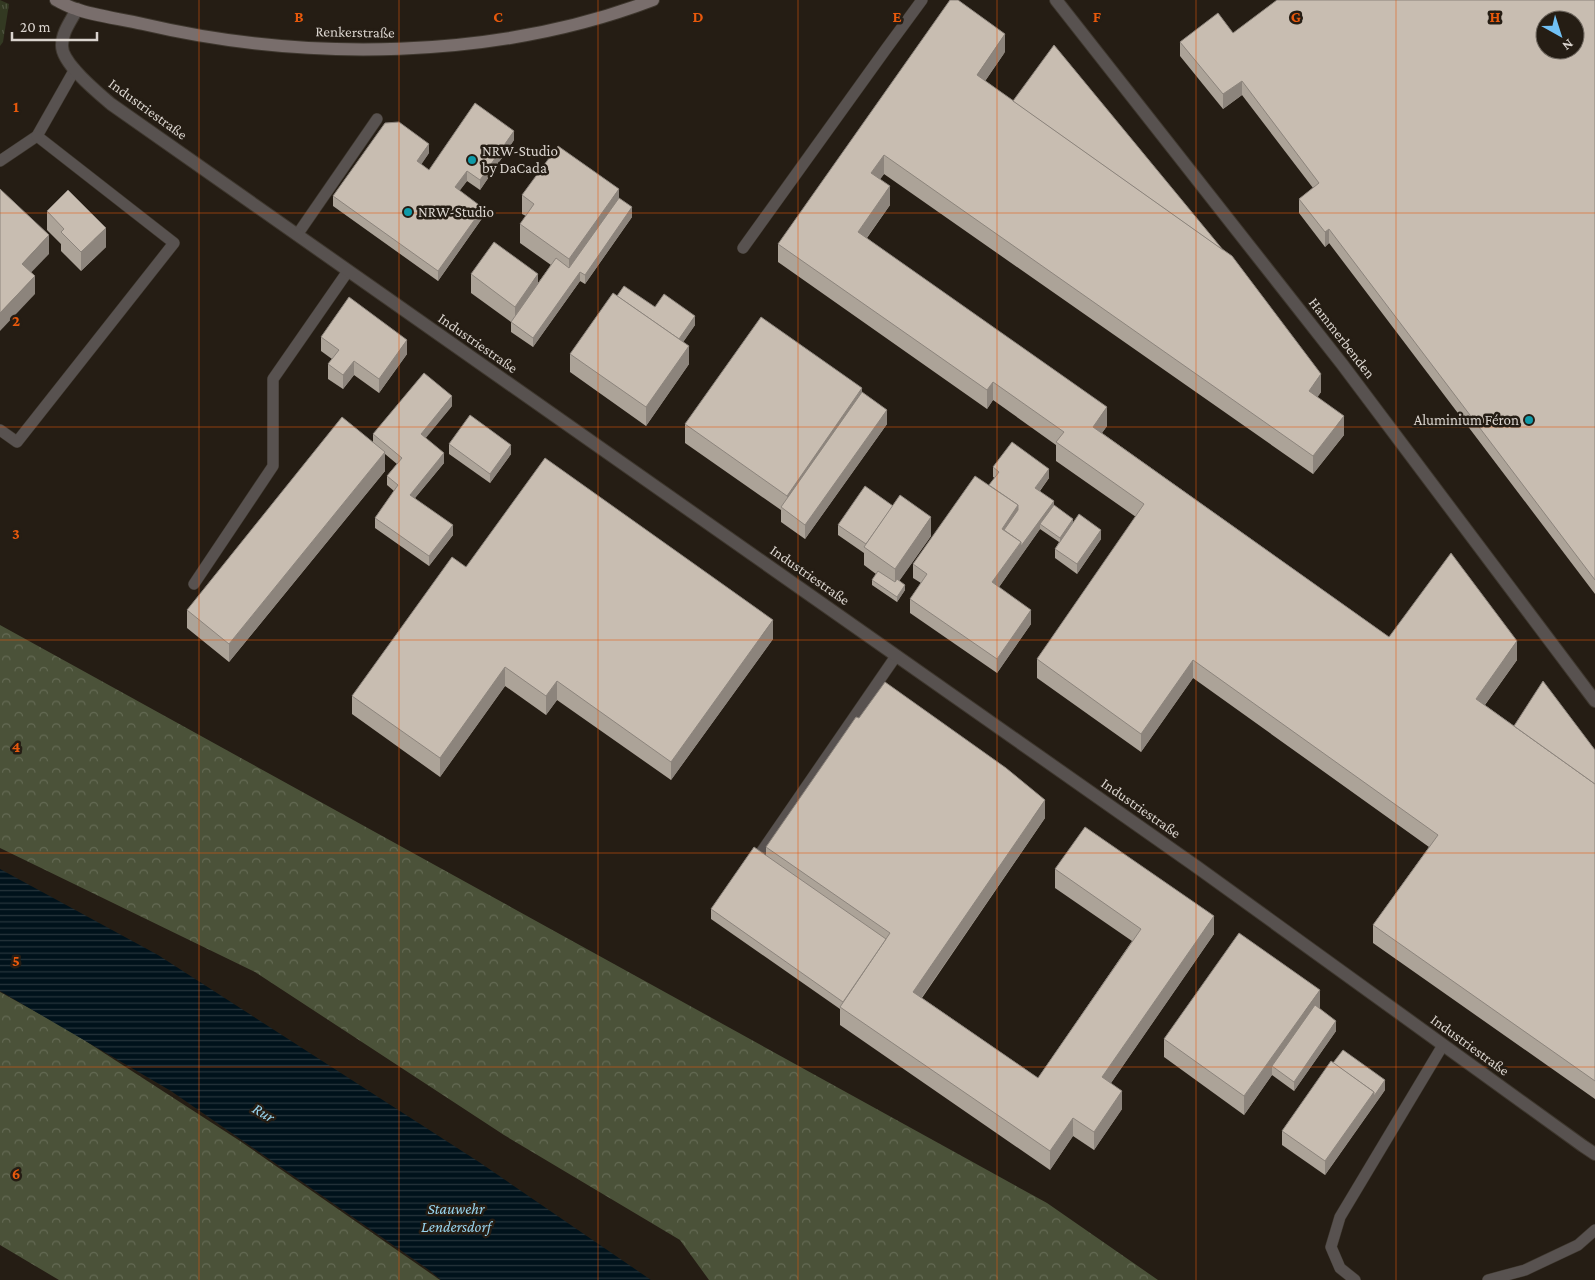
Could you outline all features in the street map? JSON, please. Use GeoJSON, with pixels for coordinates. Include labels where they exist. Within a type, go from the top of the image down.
{"type":"FeatureCollection","features":[{"type":"Feature","properties":{"kind":"street","name":"Renkerstraße"},"geometry":{"type":"LineString","coordinates":[[56,0],[169,30],[233,40],[318,49],[409,48],[493,41],[554,29],[622,12],[653,0]]}},
{"type":"Feature","properties":{"kind":"street","name":"Hammerbenden"},"geometry":{"type":"LineString","coordinates":[[1056,0],[1342,364],[1595,701]]}},
{"type":"Feature","properties":{"kind":"street","name":"Industriestraße"},"geometry":{"type":"LineString","coordinates":[[80,5],[64,33],[62,47],[64,56],[85,82],[111,104],[1197,867],[1595,1154]]}},
{"type":"Feature","properties":{"kind":"lane"},"geometry":{"type":"LineString","coordinates":[[743,248],[922,0]]}},
{"type":"Feature","properties":{"kind":"lane"},"geometry":{"type":"LineString","coordinates":[[0,161],[37,136],[75,69]]}},
{"type":"Feature","properties":{"kind":"lane"},"geometry":{"type":"LineString","coordinates":[[297,235],[378,119]]}},
{"type":"Feature","properties":{"kind":"lane"},"geometry":{"type":"LineString","coordinates":[[0,430],[17,442],[174,242],[37,136]]}},
{"type":"Feature","properties":{"kind":"lane"},"geometry":{"type":"LineString","coordinates":[[194,584],[273,466],[273,379],[348,271]]}},
{"type":"Feature","properties":{"kind":"lane"},"geometry":{"type":"LineString","coordinates":[[762,851],[896,656]]}},
{"type":"Feature","properties":{"kind":"lane"},"geometry":{"type":"LineString","coordinates":[[1355,1280],[1340,1268],[1331,1247],[1340,1217],[1443,1045]]}},
{"type":"Feature","properties":{"kind":"lane"},"geometry":{"type":"LineString","coordinates":[[1488,1280],[1525,1270],[1578,1245],[1595,1230]]}},
{"type":"Feature","properties":{"kind":"green space"},"geometry":{"type":"Polygon","coordinates":[[[0,0],[9,4],[3,42],[0,46],[0,0]]]}},
{"type":"Feature","properties":{"kind":"green space"},"geometry":{"type":"Polygon","coordinates":[[[0,625],[1047,1203],[1158,1280],[709,1280],[680,1240],[504,1135],[255,972],[0,848],[0,625]]]}},
{"type":"Feature","properties":{"kind":"green space"},"geometry":{"type":"Polygon","coordinates":[[[0,992],[67,1029],[240,1141],[440,1280],[59,1280],[0,1245],[0,992]]]}},
{"type":"Feature","properties":{"kind":"water","name":"Stauwehr Lendersdorf"},"geometry":{"type":"Polygon","coordinates":[[[0,869],[158,955],[479,1162],[651,1280],[441,1280],[171,1091],[0,991],[0,869]]]}},
{"type":"Feature","properties":{"kind":"building"},"geometry":{"type":"Polygon","coordinates":[[[950,0],[958,0],[1005,34],[977,75],[1232,256],[1321,374],[1309,391],[1344,416],[1313,456],[884,155],[871,173],[890,186],[858,232],[1107,407],[1093,427],[1389,637],[1451,553],[1517,641],[1476,699],[1595,784],[1595,1081],[1373,925],[1438,835],[1193,660],[1141,734],[1037,659],[1144,504],[1056,442],[1064,432],[993,382],[987,390],[778,244],[950,0]]]}},
{"type":"Feature","properties":{"kind":"building","name":"Aluminium Féron"},"geometry":{"type":"Polygon","coordinates":[[[1277,0],[1595,0],[1595,580],[1329,229],[1325,232],[1299,199],[1319,183],[1242,81],[1223,94],[1180,42],[1218,13],[1233,33],[1277,0]]]}},
{"type":"Feature","properties":{"kind":"building"},"geometry":{"type":"Polygon","coordinates":[[[1054,45],[1223,250],[1013,101],[1054,45]]]}},
{"type":"Feature","properties":{"kind":"building","name":"NRW-Studio"},"geometry":{"type":"Polygon","coordinates":[[[475,103],[514,131],[480,180],[467,171],[455,187],[483,208],[438,271],[333,196],[385,123],[399,122],[429,144],[417,161],[429,170],[475,103]]]}},
{"type":"Feature","properties":{"kind":"building"},"geometry":{"type":"Polygon","coordinates":[[[558,146],[619,189],[569,259],[520,224],[534,204],[522,195],[558,146]]]}},
{"type":"Feature","properties":{"kind":"building"},"geometry":{"type":"Polygon","coordinates":[[[0,189],[49,235],[22,264],[35,276],[0,313],[0,189]]]}},
{"type":"Feature","properties":{"kind":"building"},"geometry":{"type":"Polygon","coordinates":[[[68,190],[106,228],[81,252],[61,232],[64,229],[47,211],[68,190]]]}},
{"type":"Feature","properties":{"kind":"building"},"geometry":{"type":"Polygon","coordinates":[[[619,198],[632,207],[585,275],[580,272],[533,338],[511,322],[556,258],[569,268],[619,198]]]}},
{"type":"Feature","properties":{"kind":"building"},"geometry":{"type":"Polygon","coordinates":[[[494,242],[538,274],[515,307],[471,274],[494,242]]]}},
{"type":"Feature","properties":{"kind":"building"},"geometry":{"type":"Polygon","coordinates":[[[624,286],[655,307],[664,294],[695,316],[679,339],[617,296],[624,286]]]}},
{"type":"Feature","properties":{"kind":"building"},"geometry":{"type":"Polygon","coordinates":[[[613,293],[689,346],[646,407],[570,354],[613,293]]]}},
{"type":"Feature","properties":{"kind":"building"},"geometry":{"type":"Polygon","coordinates":[[[349,297],[407,340],[379,379],[354,361],[343,375],[328,364],[339,350],[321,337],[349,297]]]}},
{"type":"Feature","properties":{"kind":"building"},"geometry":{"type":"Polygon","coordinates":[[[761,317],[862,388],[787,496],[685,424],[761,317]]]}},
{"type":"Feature","properties":{"kind":"building"},"geometry":{"type":"Polygon","coordinates":[[[424,373],[452,396],[421,434],[444,453],[410,495],[453,525],[429,556],[375,518],[398,485],[387,476],[402,458],[373,434],[424,373]]]}},
{"type":"Feature","properties":{"kind":"building"},"geometry":{"type":"Polygon","coordinates":[[[862,392],[887,410],[805,525],[781,507],[862,392]]]}},
{"type":"Feature","properties":{"kind":"building"},"geometry":{"type":"Polygon","coordinates":[[[470,415],[511,445],[490,474],[449,444],[470,415]]]}},
{"type":"Feature","properties":{"kind":"building"},"geometry":{"type":"Polygon","coordinates":[[[342,417],[385,452],[229,644],[187,610],[342,417]]]}},
{"type":"Feature","properties":{"kind":"building"},"geometry":{"type":"Polygon","coordinates":[[[1012,442],[1049,469],[1035,488],[1054,501],[1021,546],[1021,542],[1004,530],[1018,510],[1018,505],[989,485],[999,472],[993,467],[1012,442]]]}},
{"type":"Feature","properties":{"kind":"building"},"geometry":{"type":"Polygon","coordinates":[[[545,458],[773,620],[671,762],[557,681],[546,696],[505,667],[440,758],[352,696],[452,557],[466,567],[545,458]]]}},
{"type":"Feature","properties":{"kind":"building"},"geometry":{"type":"Polygon","coordinates":[[[975,476],[1018,505],[1002,529],[1021,542],[992,582],[1031,610],[997,659],[910,599],[927,574],[913,564],[975,476]]]}},
{"type":"Feature","properties":{"kind":"building"},"geometry":{"type":"Polygon","coordinates":[[[865,486],[893,506],[866,544],[838,525],[865,486]]]}},
{"type":"Feature","properties":{"kind":"building"},"geometry":{"type":"Polygon","coordinates":[[[900,495],[931,517],[895,569],[864,547],[900,495]]]}},
{"type":"Feature","properties":{"kind":"building"},"geometry":{"type":"Polygon","coordinates":[[[1054,505],[1073,519],[1060,538],[1040,524],[1054,505]]]}},
{"type":"Feature","properties":{"kind":"building"},"geometry":{"type":"Polygon","coordinates":[[[1079,514],[1101,530],[1077,564],[1055,549],[1079,514]]]}},
{"type":"Feature","properties":{"kind":"building"},"geometry":{"type":"Polygon","coordinates":[[[878,571],[895,582],[897,579],[905,585],[897,597],[872,580],[878,571]]]}},
{"type":"Feature","properties":{"kind":"building"},"geometry":{"type":"Polygon","coordinates":[[[1543,681],[1595,750],[1595,784],[1514,726],[1543,681]]]}},
{"type":"Feature","properties":{"kind":"building"},"geometry":{"type":"Polygon","coordinates":[[[885,682],[1006,768],[1045,800],[913,992],[1038,1078],[1141,929],[1055,869],[1085,827],[1214,916],[1102,1077],[1122,1091],[1094,1132],[1073,1118],[1050,1151],[840,1007],[890,933],[766,847],[856,717],[859,718],[885,682]]]}},
{"type":"Feature","properties":{"kind":"building"},"geometry":{"type":"Polygon","coordinates":[[[754,847],[886,939],[843,1002],[711,909],[754,847]]]}},
{"type":"Feature","properties":{"kind":"building"},"geometry":{"type":"Polygon","coordinates":[[[1239,933],[1320,990],[1244,1096],[1164,1039],[1239,933]]]}},
{"type":"Feature","properties":{"kind":"building"},"geometry":{"type":"Polygon","coordinates":[[[1315,1005],[1336,1021],[1294,1082],[1272,1066],[1315,1005]]]}},
{"type":"Feature","properties":{"kind":"building"},"geometry":{"type":"Polygon","coordinates":[[[1343,1050],[1385,1080],[1374,1096],[1374,1092],[1333,1063],[1343,1050]]]}},
{"type":"Feature","properties":{"kind":"building"},"geometry":{"type":"Polygon","coordinates":[[[1331,1061],[1374,1092],[1325,1161],[1282,1131],[1331,1061]]]}},
{"type":"Feature","properties":{"kind":"place","name":"NRW-Studio by DaCada"},"geometry":{"type":"Point","coordinates":[472,160]}},
{"type":"Feature","properties":{"kind":"place","name":"NRW-Studio"},"geometry":{"type":"Point","coordinates":[408,212]}},
{"type":"Feature","properties":{"kind":"place","name":"Aluminium Féron"},"geometry":{"type":"Point","coordinates":[1529,420]}},
{"type":"Feature","properties":{"kind":"water label","name":"Rur"},"geometry":{"type":"Point","coordinates":[264,1112]}}]}
